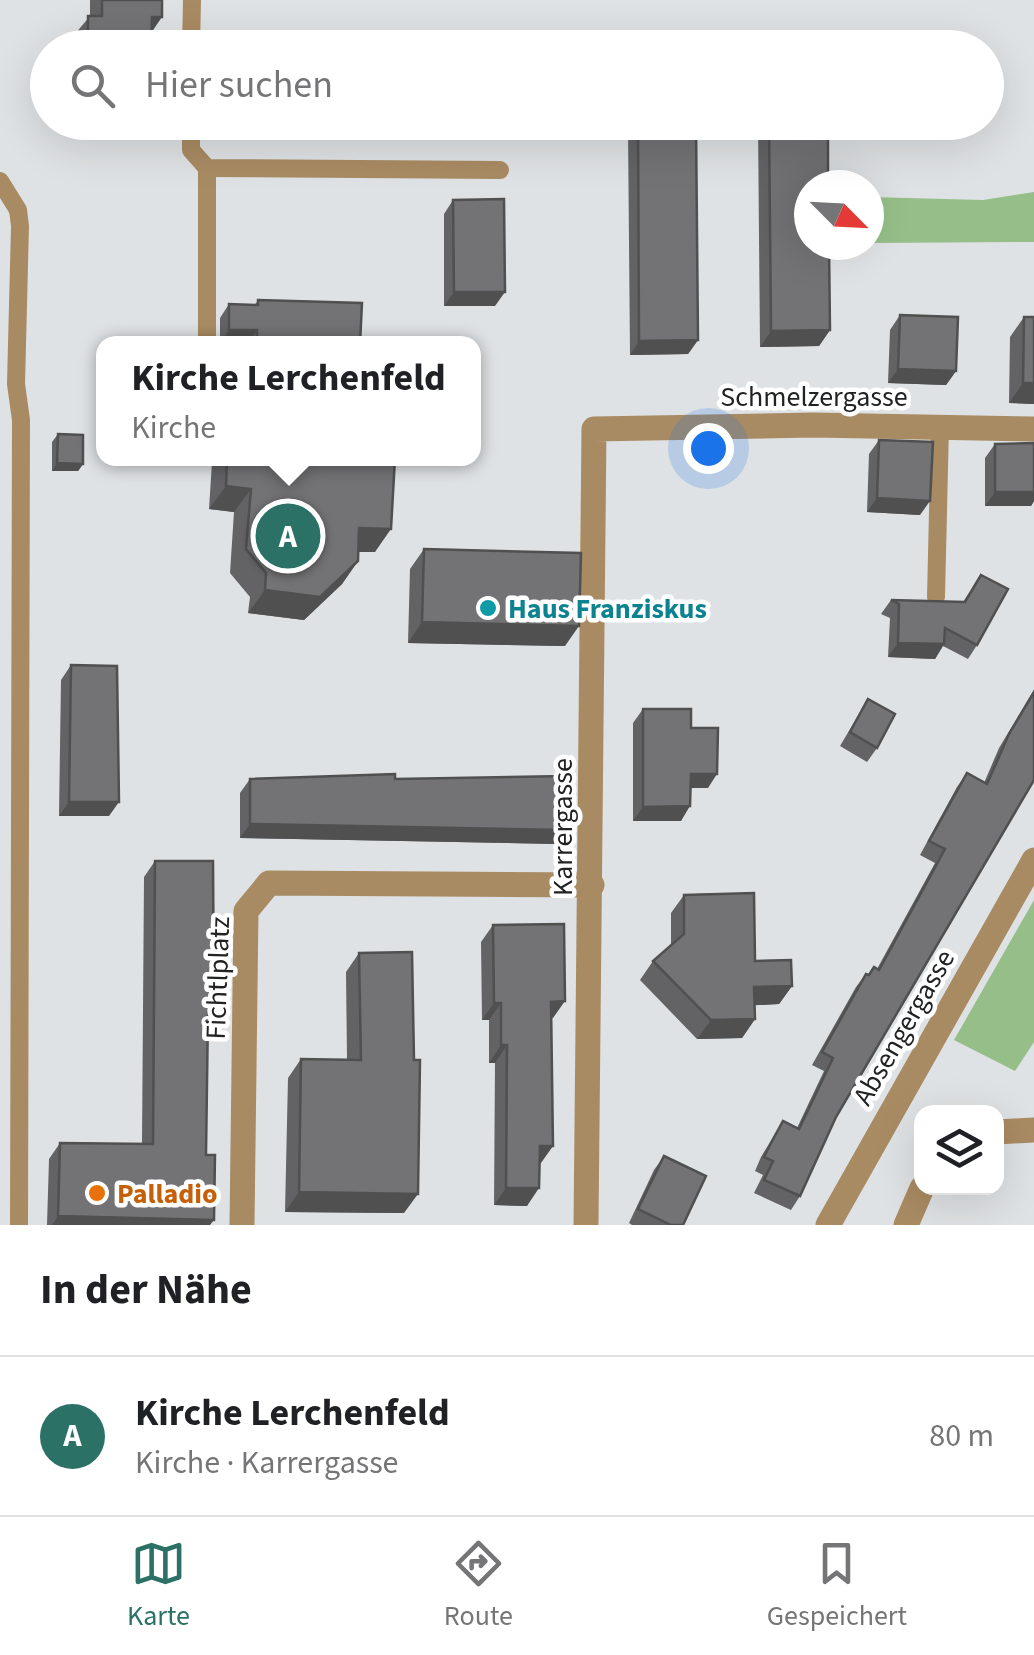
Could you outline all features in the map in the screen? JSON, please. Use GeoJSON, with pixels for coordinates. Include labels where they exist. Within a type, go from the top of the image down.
{"type":"FeatureCollection","features":[{"type":"Feature","properties":{"kind":"street","name":"Schmelzergasse"},"geometry":{"type":"LineString","coordinates":[[594,429],[940,426],[1034,430]]}},
{"type":"Feature","properties":{"kind":"street","name":"Karrergasse"},"geometry":{"type":"LineString","coordinates":[[586,1225],[594,429]]}},
{"type":"Feature","properties":{"kind":"street","name":"Absengergasse"},"geometry":{"type":"LineString","coordinates":[[828,1225],[1034,860]]}},
{"type":"Feature","properties":{"kind":"street","name":"Fichtlplatz"},"geometry":{"type":"LineString","coordinates":[[242,1225],[246,911],[257,894],[269,883],[592,884]]}},
{"type":"Feature","properties":{"kind":"street"},"geometry":{"type":"LineString","coordinates":[[1004,1132],[1034,1130]]}},
{"type":"Feature","properties":{"kind":"street"},"geometry":{"type":"LineString","coordinates":[[906,1225],[919,1195]]}},
{"type":"Feature","properties":{"kind":"lane"},"geometry":{"type":"LineString","coordinates":[[192,0],[192,30]]}},
{"type":"Feature","properties":{"kind":"lane"},"geometry":{"type":"LineString","coordinates":[[191,140],[191,150],[207,168],[207,336]]}},
{"type":"Feature","properties":{"kind":"lane"},"geometry":{"type":"LineString","coordinates":[[207,168],[500,170]]}},
{"type":"Feature","properties":{"kind":"lane"},"geometry":{"type":"LineString","coordinates":[[0,181],[14,200],[20,226],[16,384],[21,420],[19,1225]]}},
{"type":"Feature","properties":{"kind":"lane"},"geometry":{"type":"LineString","coordinates":[[936,596],[940,426]]}},
{"type":"Feature","properties":{"kind":"green space"},"geometry":{"type":"Polygon","coordinates":[[[1034,192],[1034,242],[884,243],[884,197],[983,200],[1034,192]]]}},
{"type":"Feature","properties":{"kind":"green space"},"geometry":{"type":"Polygon","coordinates":[[[1034,900],[1034,1042],[1015,1071],[954,1040],[1034,900]]]}},
{"type":"Feature","properties":{"kind":"building"},"geometry":{"type":"Polygon","coordinates":[[[102,0],[162,0],[162,17],[152,17],[152,30],[88,30],[88,16],[102,16],[102,0]]]}},
{"type":"Feature","properties":{"kind":"building"},"geometry":{"type":"Polygon","coordinates":[[[638,140],[696,140],[698,340],[639,341],[638,140]]]}},
{"type":"Feature","properties":{"kind":"building"},"geometry":{"type":"Polygon","coordinates":[[[769,140],[828,140],[828,170],[794,170],[794,260],[829,260],[830,330],[771,331],[769,140]]]}},
{"type":"Feature","properties":{"kind":"building"},"geometry":{"type":"Polygon","coordinates":[[[504,199],[505,292],[454,292],[453,200],[504,199]]]}},
{"type":"Feature","properties":{"kind":"building"},"geometry":{"type":"Polygon","coordinates":[[[258,300],[362,303],[360,336],[257,336],[257,330],[229,330],[229,304],[258,305],[258,300]]]}},
{"type":"Feature","properties":{"kind":"building"},"geometry":{"type":"Polygon","coordinates":[[[900,315],[958,317],[956,371],[898,369],[900,315]]]}},
{"type":"Feature","properties":{"kind":"building"},"geometry":{"type":"Polygon","coordinates":[[[1024,317],[1034,317],[1034,383],[1023,383],[1024,317]]]}},
{"type":"Feature","properties":{"kind":"building"},"geometry":{"type":"Polygon","coordinates":[[[58,434],[83,435],[83,464],[57,463],[58,434]]]}},
{"type":"Feature","properties":{"kind":"building"},"geometry":{"type":"Polygon","coordinates":[[[879,440],[933,442],[930,501],[877,498],[879,440]]]}},
{"type":"Feature","properties":{"kind":"building"},"geometry":{"type":"Polygon","coordinates":[[[1034,443],[1034,492],[995,492],[995,444],[1034,443]]]}},
{"type":"Feature","properties":{"kind":"building"},"geometry":{"type":"Polygon","coordinates":[[[227,466],[395,466],[391,529],[359,528],[358,561],[320,597],[265,590],[266,573],[246,549],[251,489],[226,486],[227,466]]]}},
{"type":"Feature","properties":{"kind":"building","name":"Haus Franziskus"},"geometry":{"type":"Polygon","coordinates":[[[424,549],[581,553],[579,626],[422,622],[424,549]]]}},
{"type":"Feature","properties":{"kind":"building"},"geometry":{"type":"Polygon","coordinates":[[[981,575],[1008,589],[977,645],[945,628],[944,644],[898,643],[899,604],[891,600],[965,602],[981,575]]]}},
{"type":"Feature","properties":{"kind":"building"},"geometry":{"type":"Polygon","coordinates":[[[71,665],[117,666],[119,802],[69,802],[71,665]]]}},
{"type":"Feature","properties":{"kind":"building"},"geometry":{"type":"Polygon","coordinates":[[[1034,692],[1034,780],[836,1117],[800,1196],[764,1180],[773,1161],[764,1157],[783,1121],[799,1129],[833,1058],[822,1052],[866,974],[874,967],[879,970],[945,849],[929,841],[967,773],[987,784],[1009,734],[1034,692]]]}},
{"type":"Feature","properties":{"kind":"building"},"geometry":{"type":"Polygon","coordinates":[[[868,699],[895,714],[877,748],[850,732],[868,699]]]}},
{"type":"Feature","properties":{"kind":"building"},"geometry":{"type":"Polygon","coordinates":[[[643,709],[691,709],[691,728],[718,728],[717,774],[691,774],[690,806],[643,807],[643,709]]]}},
{"type":"Feature","properties":{"kind":"building"},"geometry":{"type":"Polygon","coordinates":[[[395,774],[395,779],[566,776],[567,830],[250,824],[250,779],[395,774]]]}},
{"type":"Feature","properties":{"kind":"building"},"geometry":{"type":"Polygon","coordinates":[[[155,861],[213,861],[214,1013],[208,1013],[206,1155],[215,1155],[214,1220],[58,1216],[60,1143],[153,1144],[155,861]]]}},
{"type":"Feature","properties":{"kind":"building"},"geometry":{"type":"Polygon","coordinates":[[[754,893],[755,961],[791,960],[792,986],[754,987],[755,1019],[711,1020],[653,961],[684,934],[684,895],[754,893]]]}},
{"type":"Feature","properties":{"kind":"building"},"geometry":{"type":"Polygon","coordinates":[[[564,924],[565,1001],[551,1002],[553,1146],[540,1146],[539,1188],[506,1188],[507,1045],[501,1045],[501,1003],[494,1003],[493,925],[564,924]]]}},
{"type":"Feature","properties":{"kind":"building"},"geometry":{"type":"Polygon","coordinates":[[[412,952],[414,1060],[420,1060],[418,1194],[299,1192],[301,1059],[361,1060],[359,953],[412,952]]]}},
{"type":"Feature","properties":{"kind":"building"},"geometry":{"type":"Polygon","coordinates":[[[664,1156],[706,1176],[683,1225],[671,1225],[638,1209],[664,1156]]]}},
{"type":"Feature","properties":{"kind":"place","name":"Kirche Lerchenfeld"},"geometry":{"type":"Point","coordinates":[288,536]}},
{"type":"Feature","properties":{"kind":"place","name":"Haus Franziskus"},"geometry":{"type":"Point","coordinates":[488,608]}},
{"type":"Feature","properties":{"kind":"place","name":"Palladio"},"geometry":{"type":"Point","coordinates":[97,1193]}}]}
